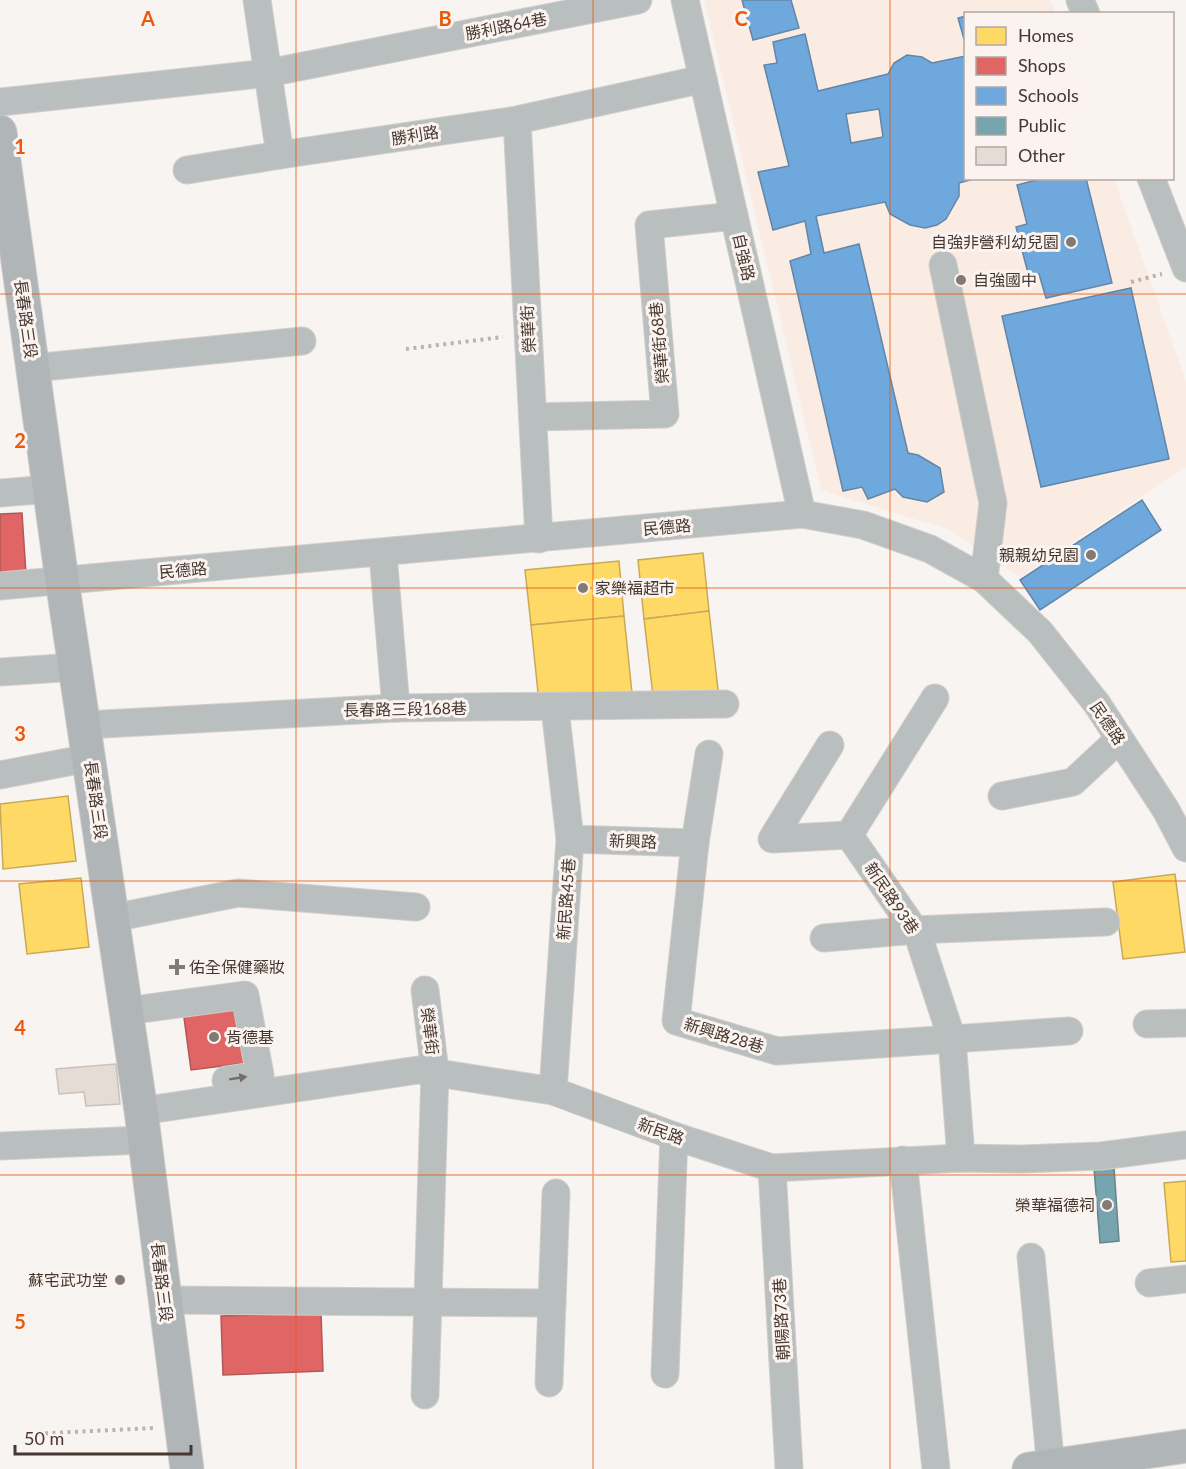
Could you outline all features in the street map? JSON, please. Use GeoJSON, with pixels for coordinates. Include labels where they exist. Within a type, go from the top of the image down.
{"type":"FeatureCollection","features":[{"type":"Feature","properties":{"kind":"main road","name":"長春路三段"},"geometry":{"type":"LineString","coordinates":[[0,132],[62,580],[141,1115],[187,1469]]}},
{"type":"Feature","properties":{"kind":"main road"},"geometry":{"type":"LineString","coordinates":[[1043,1468],[1186,1446]]}},
{"type":"Feature","properties":{"kind":"street"},"geometry":{"type":"LineString","coordinates":[[257,0],[280,156]]}},
{"type":"Feature","properties":{"kind":"street","name":"勝利路64巷"},"geometry":{"type":"LineString","coordinates":[[0,102],[268,73],[638,0]]}},
{"type":"Feature","properties":{"kind":"street","name":"自強路"},"geometry":{"type":"LineString","coordinates":[[685,0],[802,514]]}},
{"type":"Feature","properties":{"kind":"street","name":"勝利路"},"geometry":{"type":"LineString","coordinates":[[187,170],[517,120],[703,79]]}},
{"type":"Feature","properties":{"kind":"street","name":"榮華街"},"geometry":{"type":"LineString","coordinates":[[517,120],[539,539]]}},
{"type":"Feature","properties":{"kind":"street"},"geometry":{"type":"LineString","coordinates":[[1152,180],[1176,271]]}},
{"type":"Feature","properties":{"kind":"street","name":"榮華街68巷"},"geometry":{"type":"LineString","coordinates":[[533,417],[665,414],[649,225],[734,216]]}},
{"type":"Feature","properties":{"kind":"street"},"geometry":{"type":"LineString","coordinates":[[943,265],[993,503],[984,579]]}},
{"type":"Feature","properties":{"kind":"street"},"geometry":{"type":"LineString","coordinates":[[33,369],[302,341]]}},
{"type":"Feature","properties":{"kind":"street"},"geometry":{"type":"LineString","coordinates":[[0,493],[50,489]]}},
{"type":"Feature","properties":{"kind":"street","name":"民德路"},"geometry":{"type":"LineString","coordinates":[[0,586],[383,554],[802,514],[863,525],[930,549],[984,579],[1040,632],[1097,704],[1166,810],[1186,848]]}},
{"type":"Feature","properties":{"kind":"street"},"geometry":{"type":"LineString","coordinates":[[383,554],[396,708]]}},
{"type":"Feature","properties":{"kind":"street"},"geometry":{"type":"LineString","coordinates":[[0,672],[76,667]]}},
{"type":"Feature","properties":{"kind":"street"},"geometry":{"type":"LineString","coordinates":[[830,745],[772,839],[849,835],[935,698]]}},
{"type":"Feature","properties":{"kind":"street","name":"長春路三段168巷"},"geometry":{"type":"LineString","coordinates":[[85,725],[396,708],[555,708],[725,704]]}},
{"type":"Feature","properties":{"kind":"street","name":"新民路45巷"},"geometry":{"type":"LineString","coordinates":[[553,1091],[570,839],[555,708]]}},
{"type":"Feature","properties":{"kind":"street"},"geometry":{"type":"LineString","coordinates":[[1002,796],[1073,782],[1119,739]]}},
{"type":"Feature","properties":{"kind":"street"},"geometry":{"type":"LineString","coordinates":[[695,843],[709,754]]}},
{"type":"Feature","properties":{"kind":"street"},"geometry":{"type":"LineString","coordinates":[[0,775],[89,758]]}},
{"type":"Feature","properties":{"kind":"street","name":"新民路93巷"},"geometry":{"type":"LineString","coordinates":[[849,835],[915,930],[952,1039],[961,1158]]}},
{"type":"Feature","properties":{"kind":"street","name":"新興路"},"geometry":{"type":"LineString","coordinates":[[570,839],[695,843]]}},
{"type":"Feature","properties":{"kind":"street","name":"新興路28巷"},"geometry":{"type":"LineString","coordinates":[[695,843],[676,1021],[777,1051],[952,1039]]}},
{"type":"Feature","properties":{"kind":"street"},"geometry":{"type":"LineString","coordinates":[[113,918],[238,893],[416,906]]}},
{"type":"Feature","properties":{"kind":"street"},"geometry":{"type":"LineString","coordinates":[[824,938],[915,930],[1106,922]]}},
{"type":"Feature","properties":{"kind":"street","name":"榮華街"},"geometry":{"type":"LineString","coordinates":[[424,990],[435,1072],[430,1303],[425,1395]]}},
{"type":"Feature","properties":{"kind":"street"},"geometry":{"type":"LineString","coordinates":[[0,1146],[141,1115],[260,1075],[245,995],[126,1011]]}},
{"type":"Feature","properties":{"kind":"street"},"geometry":{"type":"LineString","coordinates":[[1148,1024],[1186,1023]]}},
{"type":"Feature","properties":{"kind":"street"},"geometry":{"type":"LineString","coordinates":[[952,1039],[1069,1031]]}},
{"type":"Feature","properties":{"kind":"street","name":"新民路"},"geometry":{"type":"LineString","coordinates":[[141,1115],[418,1070],[553,1091],[674,1136],[772,1168],[903,1160],[1101,1156],[1186,1145]]}},
{"type":"Feature","properties":{"kind":"street"},"geometry":{"type":"LineString","coordinates":[[665,1374],[674,1136]]}},
{"type":"Feature","properties":{"kind":"street"},"geometry":{"type":"LineString","coordinates":[[903,1160],[936,1469]]}},
{"type":"Feature","properties":{"kind":"street","name":"朝陽路73巷"},"geometry":{"type":"LineString","coordinates":[[772,1168],[789,1469]]}},
{"type":"Feature","properties":{"kind":"street"},"geometry":{"type":"LineString","coordinates":[[549,1383],[556,1193]]}},
{"type":"Feature","properties":{"kind":"street"},"geometry":{"type":"LineString","coordinates":[[1031,1257],[1043,1468]]}},
{"type":"Feature","properties":{"kind":"street"},"geometry":{"type":"LineString","coordinates":[[1149,1283],[1186,1279]]}},
{"type":"Feature","properties":{"kind":"street"},"geometry":{"type":"LineString","coordinates":[[165,1300],[552,1303]]}},
{"type":"Feature","properties":{"kind":"path"},"geometry":{"type":"LineString","coordinates":[[1131,282],[1176,271]]}},
{"type":"Feature","properties":{"kind":"path"},"geometry":{"type":"LineString","coordinates":[[406,349],[528,333]]}},
{"type":"Feature","properties":{"kind":"path"},"geometry":{"type":"LineString","coordinates":[[30,1434],[181,1427]]}},
{"type":"Feature","properties":{"kind":"shaded area","name":"自強國中"},"geometry":{"type":"Polygon","coordinates":[[[704,0],[1050,0],[1055,12],[964,12],[964,180],[1114,180],[1186,381],[1186,467],[1021,577],[947,529],[821,490],[704,0]]]}},
{"type":"Feature","properties":{"kind":"building: Homes"},"geometry":{"type":"Polygon","coordinates":[[[703,553],[709,611],[644,619],[638,560],[703,553]]]}},
{"type":"Feature","properties":{"kind":"building: Homes"},"geometry":{"type":"Polygon","coordinates":[[[619,561],[624,616],[531,625],[525,570],[619,561]]]}},
{"type":"Feature","properties":{"kind":"building: Homes"},"geometry":{"type":"Polygon","coordinates":[[[709,611],[719,698],[654,704],[644,619],[709,611]]]}},
{"type":"Feature","properties":{"kind":"building: Homes"},"geometry":{"type":"Polygon","coordinates":[[[624,616],[632,693],[539,702],[531,625],[624,616]]]}},
{"type":"Feature","properties":{"kind":"building: Homes"},"geometry":{"type":"Polygon","coordinates":[[[68,796],[76,861],[3,869],[0,804],[68,796]]]}},
{"type":"Feature","properties":{"kind":"building: Homes"},"geometry":{"type":"Polygon","coordinates":[[[1175,874],[1185,952],[1123,959],[1113,882],[1175,874]]]}},
{"type":"Feature","properties":{"kind":"building: Homes"},"geometry":{"type":"Polygon","coordinates":[[[81,878],[89,947],[27,954],[19,884],[81,878]]]}},
{"type":"Feature","properties":{"kind":"building: Homes"},"geometry":{"type":"Polygon","coordinates":[[[1186,1181],[1186,1261],[1171,1262],[1164,1183],[1186,1181]]]}},
{"type":"Feature","properties":{"kind":"building: Shops"},"geometry":{"type":"Polygon","coordinates":[[[22,513],[26,574],[0,576],[0,514],[22,513]]]}},
{"type":"Feature","properties":{"kind":"building: Shops","name":"肯德基"},"geometry":{"type":"Polygon","coordinates":[[[238,1003],[246,1063],[191,1070],[183,1010],[238,1003]]]}},
{"type":"Feature","properties":{"kind":"building: Shops"},"geometry":{"type":"Polygon","coordinates":[[[321,1313],[323,1371],[223,1375],[221,1316],[321,1313]]]}},
{"type":"Feature","properties":{"kind":"building: Schools"},"geometry":{"type":"Polygon","coordinates":[[[742,0],[791,0],[799,28],[753,40],[742,0]]]}},
{"type":"Feature","properties":{"kind":"building: Schools"},"geometry":{"type":"Polygon","coordinates":[[[964,16],[964,39],[958,18],[964,16]]]}},
{"type":"Feature","properties":{"kind":"building: Schools"},"geometry":{"type":"Polygon","coordinates":[[[805,34],[818,91],[888,74],[894,63],[907,55],[922,57],[932,63],[964,56],[964,180],[970,180],[959,183],[959,196],[946,219],[937,225],[925,228],[910,225],[890,214],[885,202],[816,216],[824,253],[859,244],[908,453],[918,455],[940,468],[944,492],[927,502],[903,497],[895,489],[868,499],[862,487],[843,491],[790,261],[811,254],[805,221],[773,230],[758,172],[789,166],[764,65],[777,63],[773,42],[805,34]],[[879,109],[846,114],[851,143],[883,137],[879,109]]]}},
{"type":"Feature","properties":{"kind":"building: Schools"},"geometry":{"type":"Polygon","coordinates":[[[1036,180],[1086,180],[1112,283],[1046,298],[1039,274],[1029,277],[1016,227],[1027,224],[1017,185],[1036,180]]]}},
{"type":"Feature","properties":{"kind":"building: Schools"},"geometry":{"type":"Polygon","coordinates":[[[1131,288],[1169,459],[1041,487],[1002,316],[1131,288]]]}},
{"type":"Feature","properties":{"kind":"building: Schools","name":"親親幼兒園"},"geometry":{"type":"Polygon","coordinates":[[[1142,500],[1161,530],[1040,610],[1020,580],[1142,500]]]}},
{"type":"Feature","properties":{"kind":"building: Public","name":"榮華福德祠"},"geometry":{"type":"Polygon","coordinates":[[[1114,1167],[1119,1241],[1100,1243],[1094,1168],[1114,1167]]]}},
{"type":"Feature","properties":{"kind":"building: Other"},"geometry":{"type":"Polygon","coordinates":[[[116,1064],[120,1104],[86,1106],[84,1092],[59,1094],[56,1069],[116,1064]]]}},
{"type":"Feature","properties":{"kind":"place","name":"自強非營利幼兒園"},"geometry":{"type":"Point","coordinates":[1071,242]}},
{"type":"Feature","properties":{"kind":"place","name":"自強國中"},"geometry":{"type":"Point","coordinates":[961,280]}},
{"type":"Feature","properties":{"kind":"place","name":"親親幼兒園"},"geometry":{"type":"Point","coordinates":[1091,555]}},
{"type":"Feature","properties":{"kind":"place","name":"家樂福超市"},"geometry":{"type":"Point","coordinates":[583,588]}},
{"type":"Feature","properties":{"kind":"place","name":"佑全保健藥妝"},"geometry":{"type":"Point","coordinates":[177,967]}},
{"type":"Feature","properties":{"kind":"place","name":"肯德基"},"geometry":{"type":"Point","coordinates":[214,1037]}},
{"type":"Feature","properties":{"kind":"place","name":"榮華福德祠"},"geometry":{"type":"Point","coordinates":[1107,1205]}},
{"type":"Feature","properties":{"kind":"place","name":"蘇宅武功堂"},"geometry":{"type":"Point","coordinates":[120,1280]}}]}
